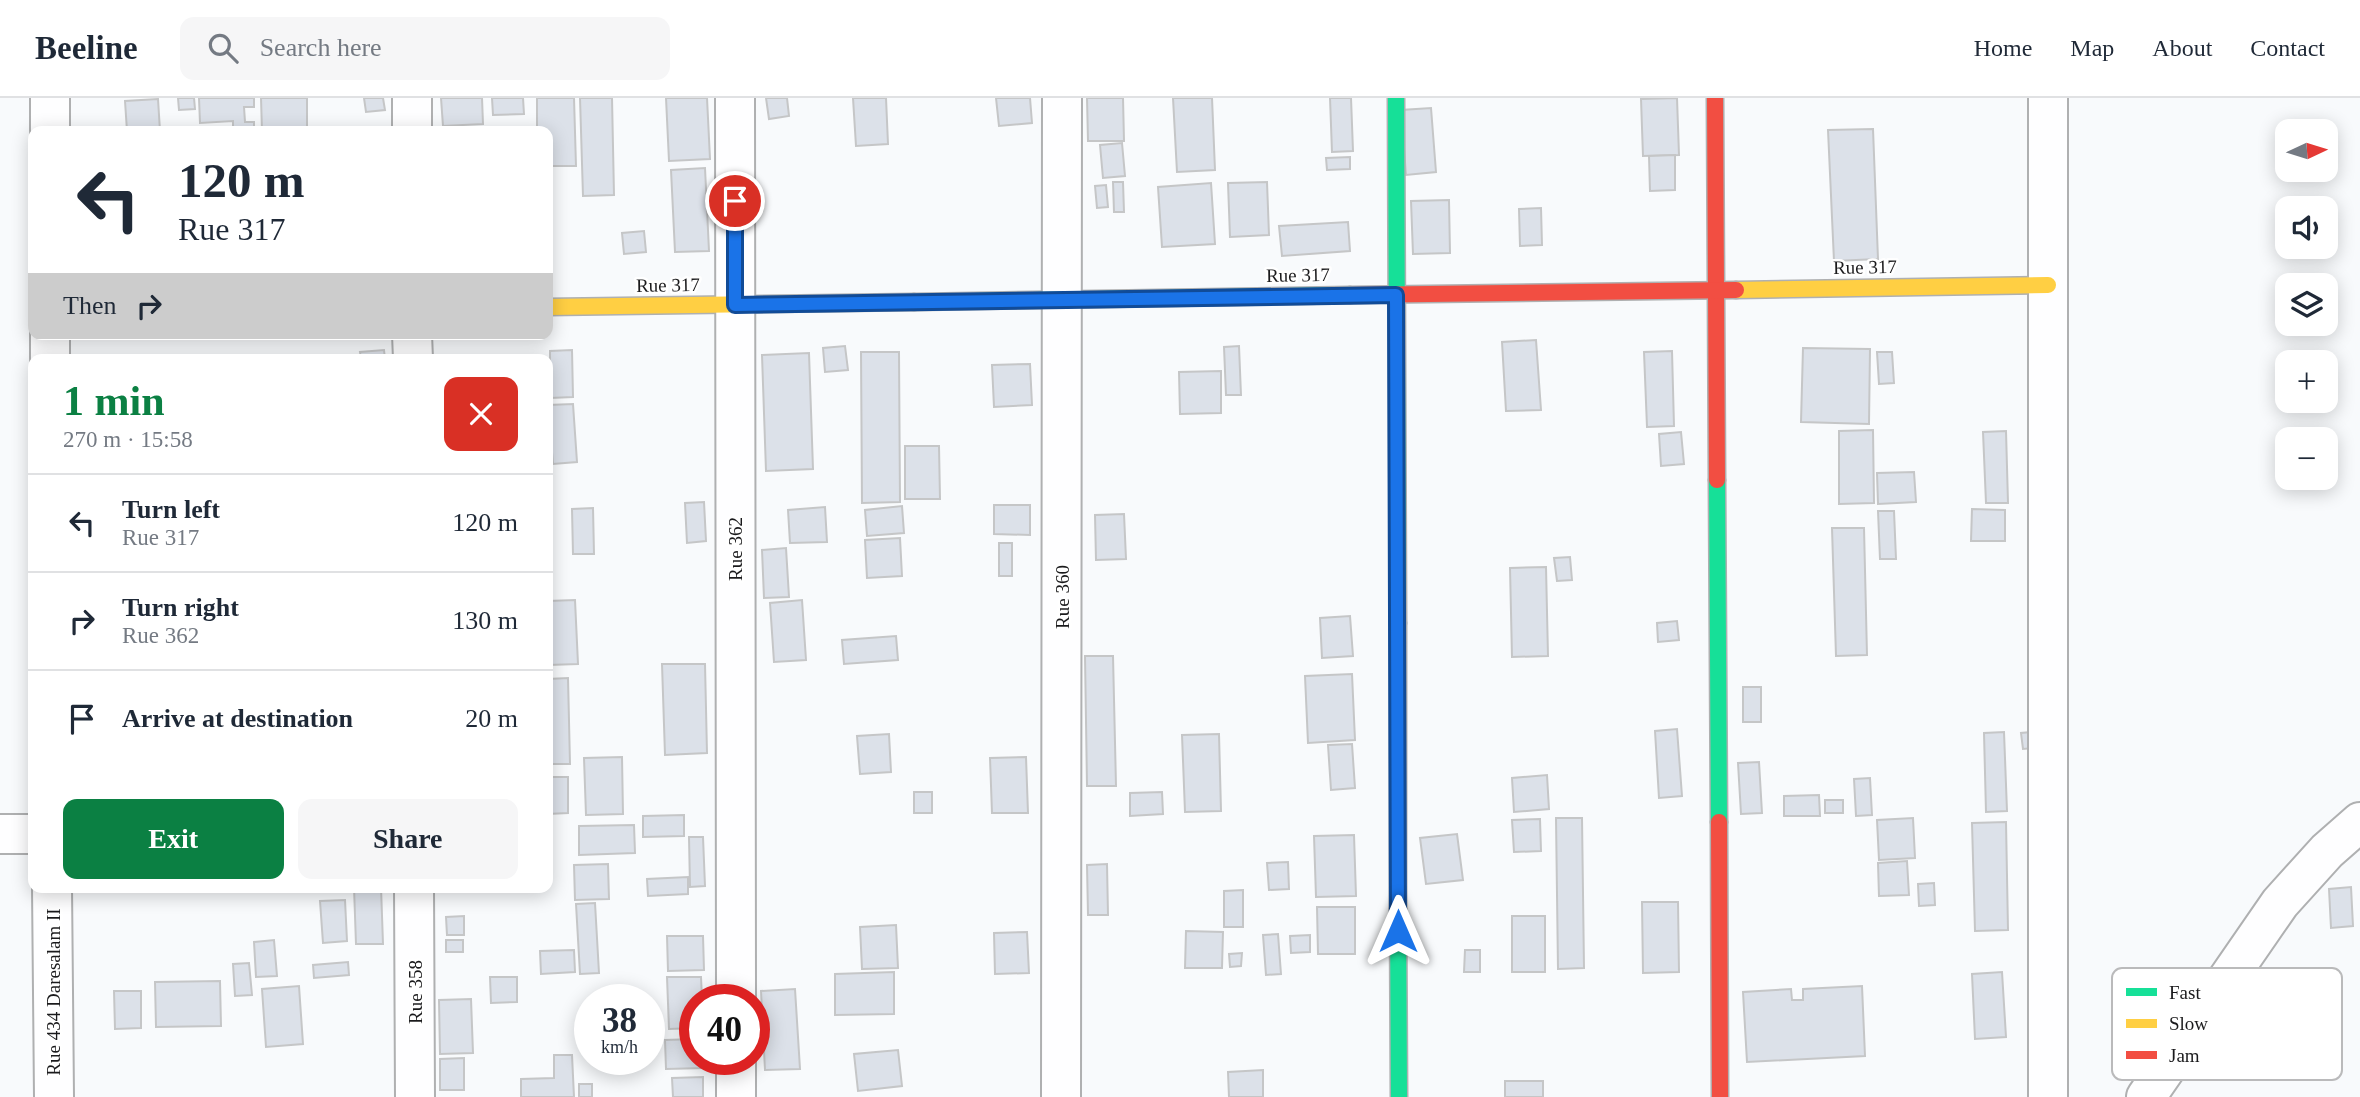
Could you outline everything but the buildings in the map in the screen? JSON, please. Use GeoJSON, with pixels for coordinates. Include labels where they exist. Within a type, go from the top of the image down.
{"type":"FeatureCollection","features":[{"type":"Feature","properties":{"kind":"street"},"geometry":{"type":"LineString","coordinates":[[50,98],[50,126]]}},
{"type":"Feature","properties":{"kind":"street"},"geometry":{"type":"LineString","coordinates":[[412,98],[412,126]]}},
{"type":"Feature","properties":{"kind":"street","name":"Rue 362"},"geometry":{"type":"LineString","coordinates":[[735,98],[736,984]]}},
{"type":"Feature","properties":{"kind":"street","name":"Rue 360"},"geometry":{"type":"LineString","coordinates":[[1061,1097],[1062,98]]}},
{"type":"Feature","properties":{"kind":"street"},"geometry":{"type":"LineString","coordinates":[[1396,98],[1399,1097]]}},
{"type":"Feature","properties":{"kind":"street"},"geometry":{"type":"LineString","coordinates":[[1715,98],[1720,1097]]}},
{"type":"Feature","properties":{"kind":"street"},"geometry":{"type":"LineString","coordinates":[[2048,98],[2048,1097]]}},
{"type":"Feature","properties":{"kind":"street","name":"Rue 317"},"geometry":{"type":"LineString","coordinates":[[553,307],[2048,285]]}},
{"type":"Feature","properties":{"kind":"street"},"geometry":{"type":"LineString","coordinates":[[2235,968],[2280,903],[2327,850],[2360,822]]}},
{"type":"Feature","properties":{"kind":"street"},"geometry":{"type":"LineString","coordinates":[[0,834],[28,834]]}},
{"type":"Feature","properties":{"kind":"street","name":"Rue 434 Daresalam II"},"geometry":{"type":"LineString","coordinates":[[52,893],[54,1097]]}},
{"type":"Feature","properties":{"kind":"street","name":"Rue 358"},"geometry":{"type":"LineString","coordinates":[[414,893],[415,1097]]}},
{"type":"Feature","properties":{"kind":"street"},"geometry":{"type":"LineString","coordinates":[[736,1075],[736,1097]]}},
{"type":"Feature","properties":{"kind":"street"},"geometry":{"type":"LineString","coordinates":[[2146,1097],[2158,1080]]}},
{"type":"Feature","properties":{"kind":"traffic: fast"},"geometry":{"type":"LineString","coordinates":[[1396,98],[1398,623]]}},
{"type":"Feature","properties":{"kind":"traffic: fast"},"geometry":{"type":"LineString","coordinates":[[914,302],[1350,295]]}},
{"type":"Feature","properties":{"kind":"traffic: fast"},"geometry":{"type":"LineString","coordinates":[[1717,480],[1719,822]]}},
{"type":"Feature","properties":{"kind":"traffic: fast"},"geometry":{"type":"LineString","coordinates":[[1398,909],[1399,1097]]}},
{"type":"Feature","properties":{"kind":"traffic: slow"},"geometry":{"type":"LineString","coordinates":[[1736,290],[2048,285]]}},
{"type":"Feature","properties":{"kind":"traffic: slow"},"geometry":{"type":"LineString","coordinates":[[553,307],[914,302]]}},
{"type":"Feature","properties":{"kind":"traffic: slow"},"geometry":{"type":"LineString","coordinates":[[1398,623],[1398,909]]}},
{"type":"Feature","properties":{"kind":"traffic: jam"},"geometry":{"type":"LineString","coordinates":[[1715,98],[1717,480]]}},
{"type":"Feature","properties":{"kind":"traffic: jam"},"geometry":{"type":"LineString","coordinates":[[1350,295],[1736,290]]}},
{"type":"Feature","properties":{"kind":"traffic: jam"},"geometry":{"type":"LineString","coordinates":[[1719,822],[1720,1097]]}},
{"type":"Feature","properties":{"kind":"route"},"geometry":{"type":"LineString","coordinates":[[735,201],[735,305],[1396,295],[1398,931]]}}]}
